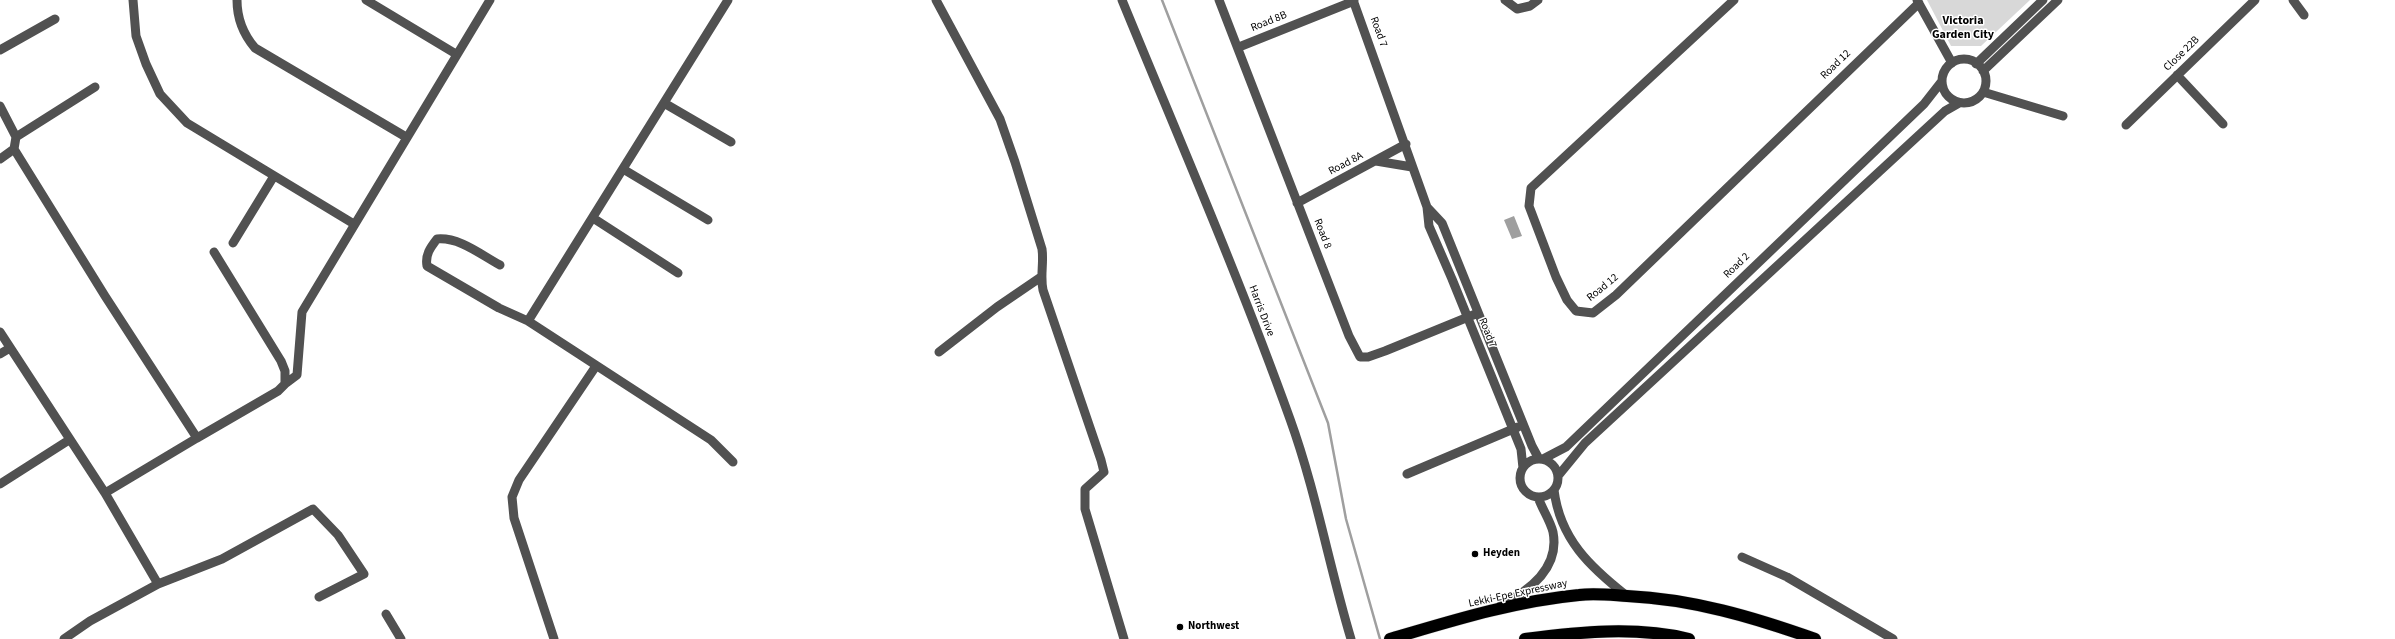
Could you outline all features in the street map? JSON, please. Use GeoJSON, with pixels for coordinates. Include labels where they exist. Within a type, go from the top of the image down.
{"type":"FeatureCollection","features":[{"type":"Feature","properties":{"kind":"highway","name":"Lekki-Epe Expressway"},"geometry":{"type":"LineString","coordinates":[[1394,638],[1484,613],[1580,595],[1661,597],[1746,615],[1815,639]]}},
{"type":"Feature","properties":{"kind":"highway"},"geometry":{"type":"LineString","coordinates":[[1525,639],[1618,631],[1673,635],[1689,639]]}},
{"type":"Feature","properties":{"kind":"street"},"geometry":{"type":"LineString","coordinates":[[133,0],[136,36],[160,94],[187,123],[354,224]]}},
{"type":"Feature","properties":{"kind":"street"},"geometry":{"type":"LineString","coordinates":[[238,0],[240,23],[247,38],[255,48],[406,137]]}},
{"type":"Feature","properties":{"kind":"street"},"geometry":{"type":"LineString","coordinates":[[366,0],[456,54]]}},
{"type":"Feature","properties":{"kind":"street"},"geometry":{"type":"LineString","coordinates":[[105,494],[278,391],[296,375],[302,312],[456,54],[490,0]]}},
{"type":"Feature","properties":{"kind":"street"},"geometry":{"type":"LineString","coordinates":[[528,322],[728,0]]}},
{"type":"Feature","properties":{"kind":"street"},"geometry":{"type":"LineString","coordinates":[[936,0],[1000,119],[1016,162],[1042,249],[1043,258],[1040,277],[1102,460],[1104,472],[1085,489],[1083,498],[1088,521],[1124,639]]}},
{"type":"Feature","properties":{"kind":"street","name":"Harris Drive"},"geometry":{"type":"LineString","coordinates":[[1122,0],[1226,254],[1290,419],[1312,487],[1351,639]]}},
{"type":"Feature","properties":{"kind":"street","name":"Road 8"},"geometry":{"type":"LineString","coordinates":[[1220,0],[1349,336],[1360,357],[1379,353],[1478,313]]}},
{"type":"Feature","properties":{"kind":"street","name":"Road 8B"},"geometry":{"type":"LineString","coordinates":[[1238,47],[1353,0]]}},
{"type":"Feature","properties":{"kind":"street","name":"Road 7"},"geometry":{"type":"LineString","coordinates":[[1353,0],[1406,144],[1412,167],[1427,207],[1429,226],[1452,278],[1521,449],[1523,468]]}},
{"type":"Feature","properties":{"kind":"street"},"geometry":{"type":"LineString","coordinates":[[1505,0],[1517,9],[1530,6],[1538,0]]}},
{"type":"Feature","properties":{"kind":"street","name":"Road 12"},"geometry":{"type":"LineString","coordinates":[[1734,0],[1532,188],[1529,206],[1556,277],[1567,300],[1576,311],[1594,313],[1616,295],[1918,1]]}},
{"type":"Feature","properties":{"kind":"street"},"geometry":{"type":"LineString","coordinates":[[1976,64],[2043,0]]}},
{"type":"Feature","properties":{"kind":"street"},"geometry":{"type":"LineString","coordinates":[[1983,71],[2058,0]]}},
{"type":"Feature","properties":{"kind":"street","name":"Close 22B"},"geometry":{"type":"LineString","coordinates":[[2126,125],[2254,0]]}},
{"type":"Feature","properties":{"kind":"street"},"geometry":{"type":"LineString","coordinates":[[2293,0],[2304,15]]}},
{"type":"Feature","properties":{"kind":"street"},"geometry":{"type":"LineString","coordinates":[[1918,1],[1952,63]]}},
{"type":"Feature","properties":{"kind":"street"},"geometry":{"type":"LineString","coordinates":[[0,50],[55,18]]}},
{"type":"Feature","properties":{"kind":"street"},"geometry":{"type":"LineString","coordinates":[[1627,596],[1592,568],[1571,538],[1556,502],[1554,490],[1558,476],[1585,443],[1945,111],[1959,102],[1972,101],[1983,92],[1985,85],[1983,71],[1976,64],[1966,60],[1952,63],[1943,74],[1942,81],[1947,95],[1959,102]]}},
{"type":"Feature","properties":{"kind":"street"},"geometry":{"type":"LineString","coordinates":[[2177,75],[2222,124]]}},
{"type":"Feature","properties":{"kind":"street","name":"Road 2"},"geometry":{"type":"LineString","coordinates":[[1541,459],[1566,447],[1924,104],[1942,81]]}},
{"type":"Feature","properties":{"kind":"street"},"geometry":{"type":"LineString","coordinates":[[16,137],[95,87]]}},
{"type":"Feature","properties":{"kind":"street"},"geometry":{"type":"LineString","coordinates":[[1983,92],[2063,116]]}},
{"type":"Feature","properties":{"kind":"street"},"geometry":{"type":"LineString","coordinates":[[664,102],[731,142]]}},
{"type":"Feature","properties":{"kind":"street"},"geometry":{"type":"LineString","coordinates":[[0,106],[16,137],[14,148],[0,159]]}},
{"type":"Feature","properties":{"kind":"street","name":"Road 8A"},"geometry":{"type":"LineString","coordinates":[[1297,203],[1406,144]]}},
{"type":"Feature","properties":{"kind":"street"},"geometry":{"type":"LineString","coordinates":[[14,148],[105,296],[197,438]]}},
{"type":"Feature","properties":{"kind":"street"},"geometry":{"type":"LineString","coordinates":[[1376,161],[1412,167]]}},
{"type":"Feature","properties":{"kind":"street"},"geometry":{"type":"LineString","coordinates":[[623,169],[708,220]]}},
{"type":"Feature","properties":{"kind":"street"},"geometry":{"type":"LineString","coordinates":[[233,243],[274,176]]}},
{"type":"Feature","properties":{"kind":"street","name":"Road 7"},"geometry":{"type":"LineString","coordinates":[[1427,207],[1442,224],[1523,425],[1541,459]]}},
{"type":"Feature","properties":{"kind":"street"},"geometry":{"type":"LineString","coordinates":[[593,218],[678,273]]}},
{"type":"Feature","properties":{"kind":"street"},"geometry":{"type":"LineString","coordinates":[[500,265],[463,244],[446,238],[437,239],[430,247],[426,258],[427,266],[499,308],[528,322],[711,440],[733,462]]}},
{"type":"Feature","properties":{"kind":"street"},"geometry":{"type":"LineString","coordinates":[[214,252],[281,361],[285,371],[285,384]]}},
{"type":"Feature","properties":{"kind":"street"},"geometry":{"type":"LineString","coordinates":[[1452,278],[1462,274]]}},
{"type":"Feature","properties":{"kind":"street"},"geometry":{"type":"LineString","coordinates":[[939,352],[997,307],[1040,277]]}},
{"type":"Feature","properties":{"kind":"street"},"geometry":{"type":"LineString","coordinates":[[0,332],[105,494],[158,584]]}},
{"type":"Feature","properties":{"kind":"street"},"geometry":{"type":"LineString","coordinates":[[0,354],[10,348]]}},
{"type":"Feature","properties":{"kind":"street"},"geometry":{"type":"LineString","coordinates":[[554,639],[514,518],[512,497],[519,480],[596,366]]}},
{"type":"Feature","properties":{"kind":"street"},"geometry":{"type":"LineString","coordinates":[[1407,474],[1523,425]]}},
{"type":"Feature","properties":{"kind":"street"},"geometry":{"type":"LineString","coordinates":[[0,484],[69,440]]}},
{"type":"Feature","properties":{"kind":"street"},"geometry":{"type":"LineString","coordinates":[[1554,490],[1545,497],[1532,496],[1522,487],[1520,474],[1523,468],[1530,461],[1541,459],[1553,465],[1558,476]]}},
{"type":"Feature","properties":{"kind":"street"},"geometry":{"type":"LineString","coordinates":[[1484,613],[1520,595],[1543,574],[1553,548],[1553,532],[1538,497]]}},
{"type":"Feature","properties":{"kind":"street"},"geometry":{"type":"LineString","coordinates":[[64,639],[90,621],[158,584],[222,559],[312,509],[338,535],[364,574],[319,597]]}},
{"type":"Feature","properties":{"kind":"street"},"geometry":{"type":"LineString","coordinates":[[1742,557],[1787,577],[1893,639]]}},
{"type":"Feature","properties":{"kind":"street"},"geometry":{"type":"LineString","coordinates":[[386,614],[401,639]]}},
{"type":"Feature","properties":{"kind":"street"},"geometry":{"type":"LineString","coordinates":[[1654,639],[1673,635]]}},
{"type":"Feature","properties":{"kind":"shaded area"},"geometry":{"type":"Polygon","coordinates":[[[1927,0],[2030,0],[1981,46],[1951,46],[1927,0]]]}},
{"type":"Feature","properties":{"kind":"shaded area"},"geometry":{"type":"Polygon","coordinates":[[[1514,216],[1522,236],[1512,239],[1504,220],[1514,216]]]}},
{"type":"Feature","properties":{"kind":"waterway"},"geometry":{"type":"LineString","coordinates":[[1162,0],[1328,423],[1346,519],[1380,639]]}},
{"type":"Feature","properties":{"kind":"place","name":"Heyden"},"geometry":{"type":"Point","coordinates":[1475,554]}},
{"type":"Feature","properties":{"kind":"place","name":"Northwest"},"geometry":{"type":"Point","coordinates":[1180,627]}},
{"type":"Feature","properties":{"kind":"district","name":"Victoria Garden City"},"geometry":{"type":"Point","coordinates":[1963,28]}}]}
